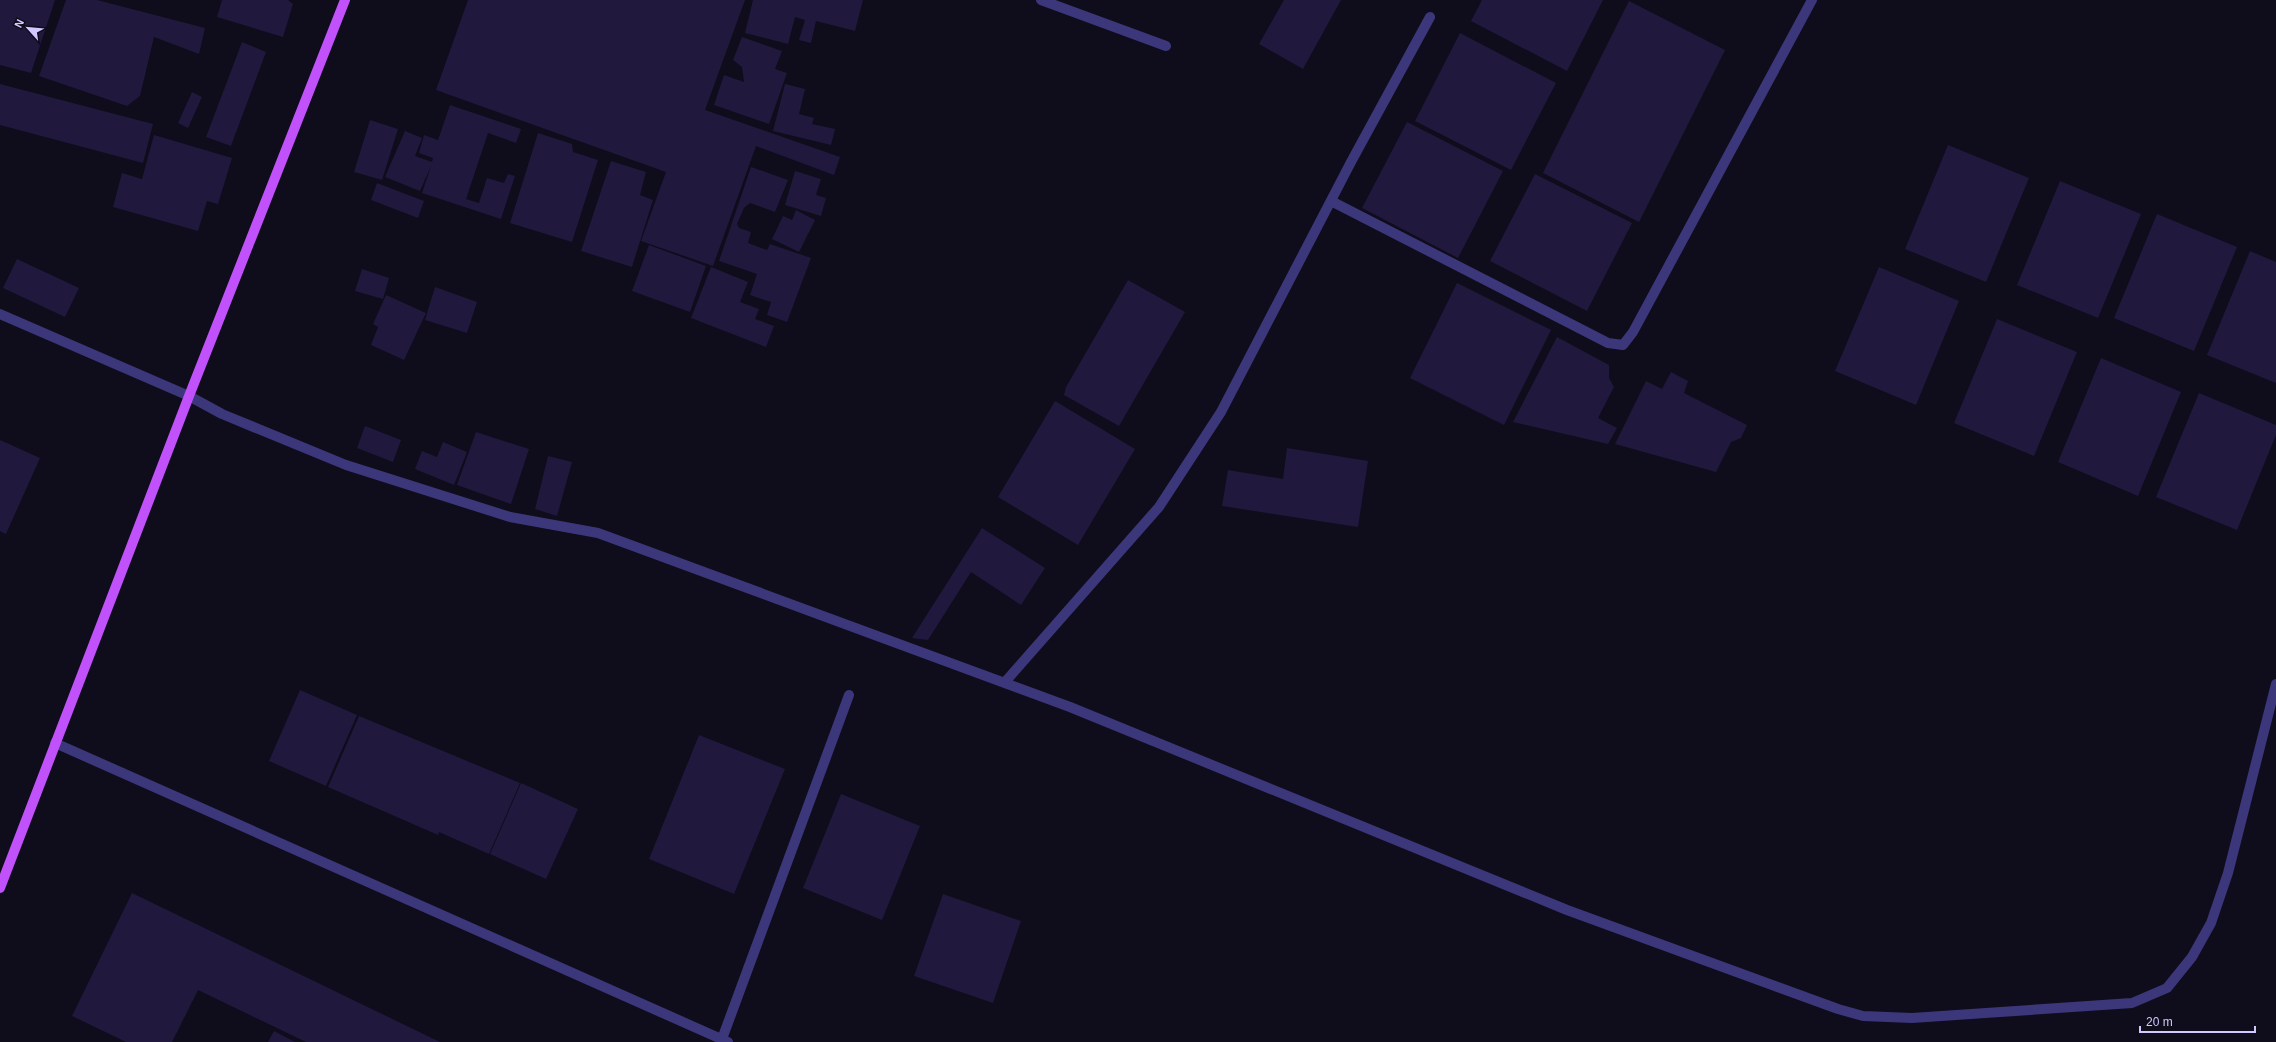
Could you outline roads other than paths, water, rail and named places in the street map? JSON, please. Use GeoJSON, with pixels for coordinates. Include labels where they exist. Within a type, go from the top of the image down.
{"type":"FeatureCollection","features":[{"type":"Feature","properties":{"kind":"main road"},"geometry":{"type":"LineString","coordinates":[[0,888],[189,396],[345,0]]}},
{"type":"Feature","properties":{"kind":"street"},"geometry":{"type":"LineString","coordinates":[[1041,0],[1166,46]]}},
{"type":"Feature","properties":{"kind":"street"},"geometry":{"type":"LineString","coordinates":[[1331,201],[1608,343],[1622,345],[1636,325],[1812,0]]}},
{"type":"Feature","properties":{"kind":"street"},"geometry":{"type":"LineString","coordinates":[[1005,682],[1159,507],[1221,412],[1331,201],[1430,17]]}},
{"type":"Feature","properties":{"kind":"street"},"geometry":{"type":"LineString","coordinates":[[0,314],[189,396],[222,414],[346,465],[510,517],[598,533],[1070,706],[1567,910],[1838,1010],[1863,1016],[1912,1018],[2132,1003],[2167,988],[2192,957],[2211,923],[2228,874],[2276,684]]}},
{"type":"Feature","properties":{"kind":"street"},"geometry":{"type":"LineString","coordinates":[[55,743],[725,1041],[849,696]]}}]}
